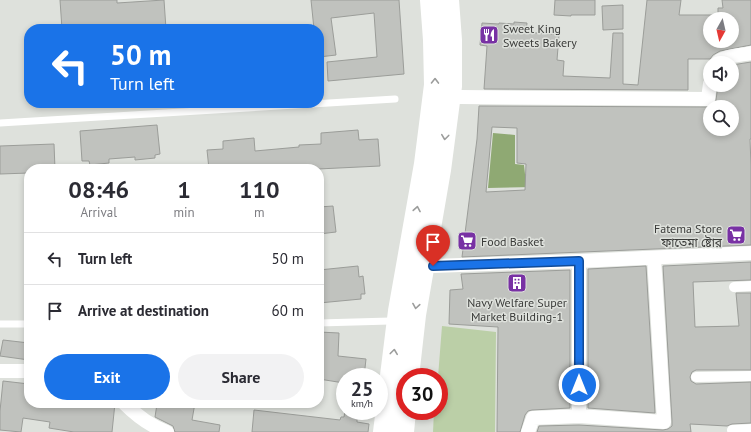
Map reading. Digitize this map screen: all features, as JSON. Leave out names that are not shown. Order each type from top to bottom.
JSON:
[{"type":"highway","points":[[384,432],[399,311],[425,164],[435,85],[431,0]]},
{"type":"highway","points":[[409,368],[415,316],[441,163],[450,93],[451,40],[448,0]]},
{"type":"highway","points":[[403,432],[404,420]]},
{"type":"street","points":[[736,56],[751,53]]},
{"type":"street","points":[[460,97],[708,99],[709,92]]},
{"type":"street","points":[[433,266],[654,258],[751,252]]},
{"type":"street","points":[[528,432],[534,418],[579,416],[664,422],[654,258]]},
{"type":"street","points":[[579,261],[579,416]]},
{"type":"street","points":[[734,287],[751,286]]},
{"type":"street","points":[[0,371],[24,371]]},
{"type":"street","points":[[696,377],[751,376]]},
{"type":"street","points":[[129,408],[153,427],[167,432]]},
{"type":"street","points":[[732,430],[751,429]]},
{"type":"lane","points":[[324,103],[395,99]]},
{"type":"lane","points":[[0,123],[247,108]]},
{"type":"lane","points":[[324,322],[390,321]]},
{"type":"lane","points":[[0,324],[24,324]]},
{"type":"green space","points":[[493,133],[515,135],[515,164],[524,165],[525,174],[534,175],[533,187],[488,188]]},
{"type":"green space","points":[[442,326],[496,332],[495,432],[433,432],[434,420],[448,420],[448,368],[439,368]]},
{"type":"building","points":[[60,0],[117,0],[117,3],[164,0],[166,24],[62,24]]},
{"type":"building","points":[[311,0],[399,0],[404,74],[328,81],[327,62],[377,57],[374,13],[331,18],[336,55],[324,56],[324,24],[313,24]]},
{"type":"building","points":[[555,0],[595,0],[595,15],[554,15]]},
{"type":"building","points":[[647,0],[681,0],[679,15],[703,15],[703,48],[736,48],[720,51],[712,56],[703,56],[703,59],[688,59],[688,90],[484,89],[487,46],[480,45],[482,23],[527,23],[526,32],[559,35],[557,60],[564,61],[563,76],[610,78],[613,33],[623,33],[623,84],[638,85]]},
{"type":"building","points":[[722,0],[751,0],[751,45],[739,47],[739,12],[718,12],[718,8],[723,8]]},
{"type":"building","points":[[623,5],[623,29],[603,30],[602,6]]},
{"type":"building","points":[[751,62],[751,245],[462,257],[477,139],[479,106],[703,107],[703,136],[739,136],[739,100],[716,100],[717,92],[739,92],[739,64]],"holes":[[[492,127],[517,128],[517,163],[526,164],[525,190],[486,192]]]},
{"type":"building","points":[[157,125],[160,154],[155,155],[155,158],[135,160],[135,157],[109,159],[109,163],[90,164],[89,161],[82,161],[80,131]]},
{"type":"building","points":[[358,130],[359,140],[378,139],[380,166],[324,169],[324,164],[208,164],[207,150],[223,149],[223,141],[254,138],[255,151],[299,147],[299,145],[321,144],[321,133]]},
{"type":"building","points":[[54,144],[55,164],[24,164],[24,173],[0,174],[0,146]]},
{"type":"building","points":[[333,206],[336,232],[324,233],[324,207]]},
{"type":"building","points":[[751,262],[751,280],[693,282],[695,327],[739,326],[736,293],[751,293],[751,370],[696,370],[692,372],[690,377],[691,381],[696,384],[751,382],[751,423],[732,424],[727,426],[690,424],[691,432],[537,432],[539,426],[579,425],[663,430],[672,426],[663,266]]},
{"type":"building","points":[[358,266],[359,277],[363,276],[365,294],[361,294],[361,299],[324,303],[324,269]]},
{"type":"building","points":[[646,266],[655,413],[588,408],[588,269]]},
{"type":"building","points":[[570,270],[570,408],[528,411],[525,415],[520,432],[497,432],[498,327],[449,324],[450,290],[463,289],[461,274]]},
{"type":"building","points":[[324,332],[339,333],[338,356],[366,359],[365,368],[336,368],[336,382],[324,380]]},
{"type":"building","points":[[3,340],[24,342],[24,359],[0,356]]},
{"type":"building","points":[[3,381],[24,383],[24,408],[114,408],[112,432],[74,432],[49,428],[50,422],[23,418],[21,432],[0,430]]},
{"type":"building","points":[[156,408],[194,408],[192,420],[220,425],[219,432],[175,432],[173,426],[155,417]]},
{"type":"building","points":[[254,410],[336,420],[357,420],[357,422],[369,424],[368,432],[252,432]]},
{"type":"place","name":"Sweet King Sweets Bakery","points":[[489,35]]},
{"type":"place","name":"Fatema Store ফাতেমা ষ্টোর","points":[[736,235]]},
{"type":"place","name":"Food Basket","points":[[467,241]]},
{"type":"place","name":"Navy Welfare Super Market Building-1","points":[[517,283]]},
{"type":"route","points":[[433,266],[579,261],[579,385]]}]
